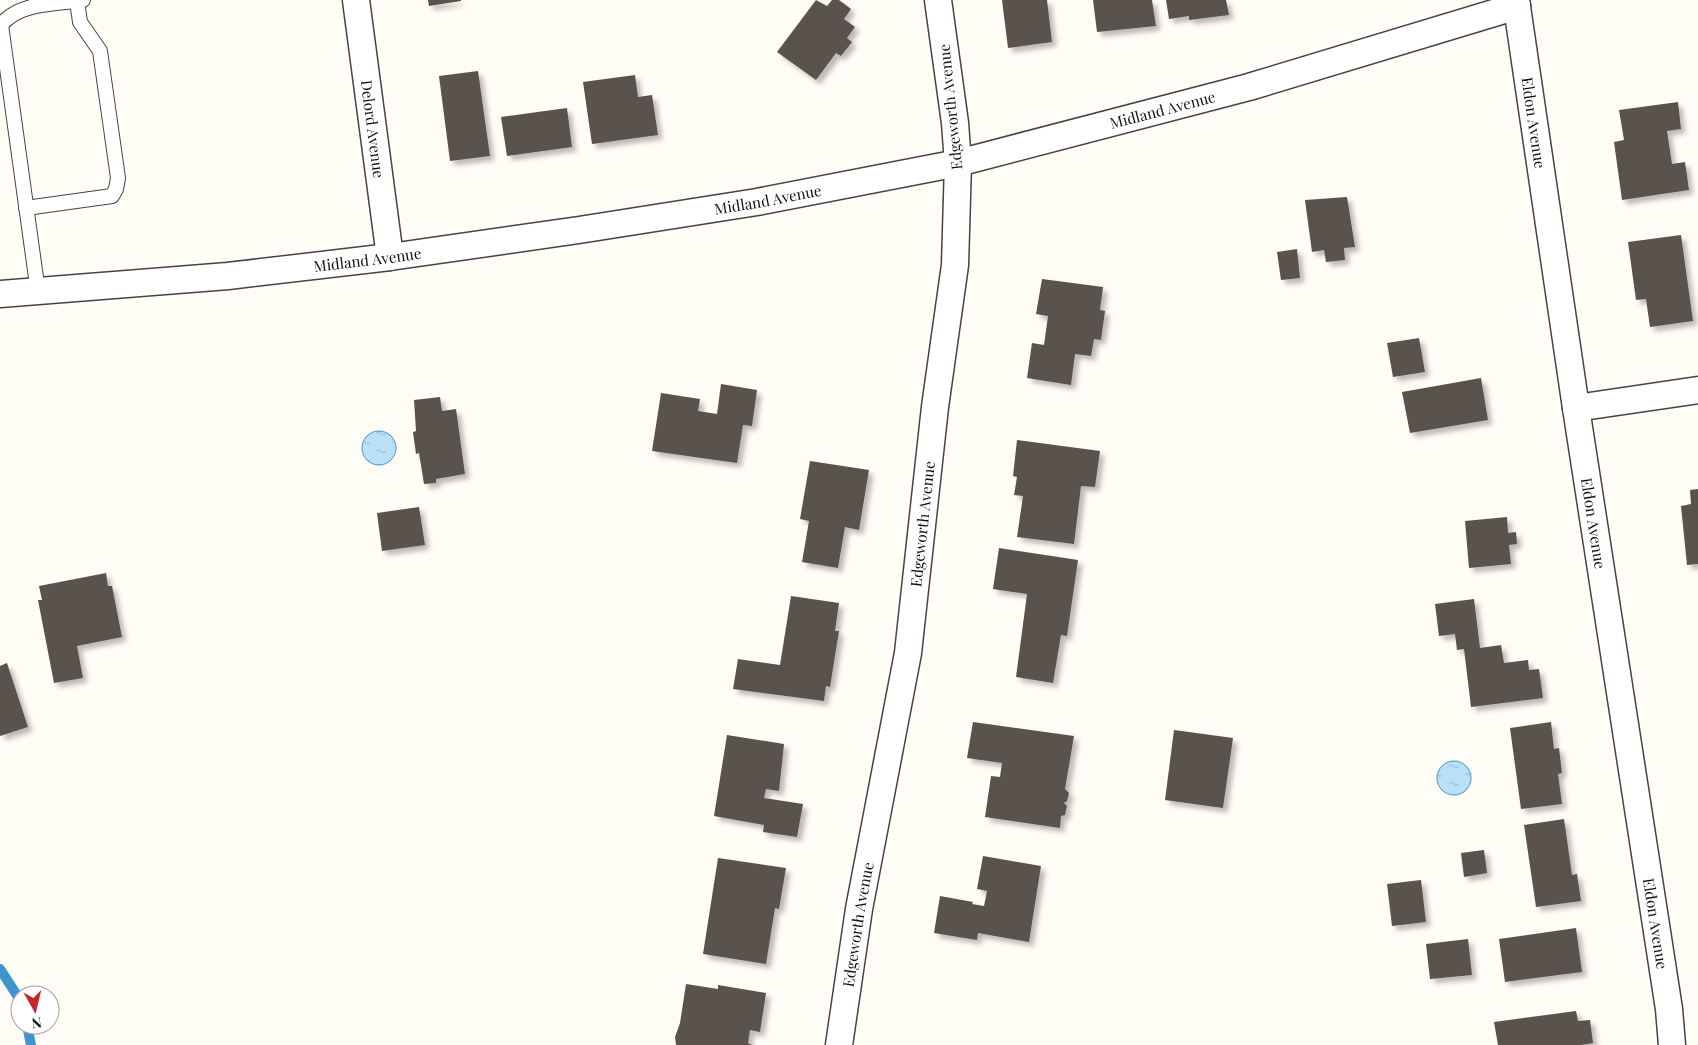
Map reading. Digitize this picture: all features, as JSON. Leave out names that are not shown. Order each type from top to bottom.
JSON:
[{"type":"street","name":"Delord Avenue","points":[[356,0],[390,257]]},
{"type":"street","name":"Edgeworth Avenue","points":[[839,1045],[858,917],[908,653],[935,407],[955,266],[958,164],[955,123],[938,0]]},
{"type":"street","name":"Midland Avenue","points":[[0,294],[228,276],[390,257],[682,214],[958,164],[1266,82],[1517,3]]},
{"type":"street","name":"Eldon Avenue","points":[[1517,3],[1576,408],[1640,812],[1669,1009],[1672,1045]]},
{"type":"street","points":[[1576,408],[1698,390]]},
{"type":"lane","points":[[26,208],[112,196],[116,189],[118,178],[100,51],[80,22],[80,0],[30,8],[8,16],[1,25],[26,208],[38,292]]},
{"type":"water","points":[[379,431],[386,432],[391,436],[395,441],[395,455],[391,460],[386,464],[379,465],[372,464],[367,460],[363,455],[362,448],[363,441],[367,436],[372,432]]},
{"type":"water","points":[[1454,761],[1461,762],[1466,766],[1470,771],[1470,785],[1466,790],[1461,794],[1454,795],[1447,794],[1442,790],[1438,785],[1437,778],[1438,771],[1442,766],[1447,762]]},
{"type":"building","points":[[428,0],[461,0],[461,1],[429,6]]},
{"type":"building","points":[[816,0],[827,6],[832,0],[839,0],[851,9],[844,19],[855,27],[847,38],[852,42],[841,56],[836,53],[816,80],[777,52]]},
{"type":"building","points":[[1002,0],[1047,0],[1052,42],[1008,48]]},
{"type":"building","points":[[1093,0],[1152,0],[1156,26],[1097,32]]},
{"type":"building","points":[[1166,0],[1226,0],[1229,15],[1189,20],[1189,16],[1169,19]]},
{"type":"building","points":[[478,71],[490,156],[450,161],[439,76]]},
{"type":"building","points":[[635,75],[638,97],[652,95],[658,135],[592,144],[583,82]]},
{"type":"building","points":[[1678,102],[1681,129],[1667,131],[1672,164],[1685,162],[1689,190],[1622,200],[1614,142],[1624,140],[1619,110]]},
{"type":"building","points":[[567,108],[572,147],[507,156],[501,117]]},
{"type":"building","points":[[1347,197],[1355,247],[1344,248],[1345,260],[1326,262],[1324,250],[1312,252],[1305,200]]},
{"type":"building","points":[[1681,235],[1693,321],[1650,327],[1646,299],[1636,300],[1628,242]]},
{"type":"building","points":[[1297,249],[1300,278],[1281,280],[1277,252]]},
{"type":"building","points":[[1042,279],[1103,287],[1100,310],[1105,311],[1101,340],[1094,339],[1091,356],[1075,354],[1071,385],[1027,378],[1032,343],[1044,345],[1048,316],[1036,314]]},
{"type":"building","points":[[1419,338],[1425,372],[1393,377],[1387,343]]},
{"type":"building","points":[[1481,378],[1488,420],[1410,433],[1402,392]]},
{"type":"building","points":[[721,384],[757,390],[752,426],[743,425],[737,463],[652,451],[661,393],[700,399],[698,411],[717,414]]},
{"type":"building","points":[[440,397],[442,411],[456,409],[465,474],[436,479],[436,483],[424,484],[419,453],[416,454],[413,432],[416,431],[414,400]]},
{"type":"building","points":[[1017,440],[1100,451],[1095,487],[1081,486],[1074,544],[1017,537],[1023,496],[1014,495],[1017,477],[1013,476]]},
{"type":"building","points":[[810,461],[869,470],[859,530],[845,527],[838,568],[802,562],[809,521],[800,519]]},
{"type":"building","points":[[1698,489],[1698,564],[1687,565],[1681,506],[1691,504],[1690,490]]},
{"type":"building","points":[[419,507],[425,545],[382,551],[377,513]]},
{"type":"building","points":[[1507,517],[1508,533],[1516,532],[1517,544],[1509,545],[1511,564],[1469,568],[1465,521]]},
{"type":"building","points":[[999,548],[1078,560],[1067,636],[1061,635],[1053,683],[1016,677],[1027,594],[993,589]]},
{"type":"building","points":[[106,573],[108,586],[112,586],[122,637],[77,646],[83,678],[54,683],[38,600],[42,600],[39,586]]},
{"type":"building","points":[[791,596],[839,603],[835,631],[839,631],[830,687],[826,686],[824,701],[733,689],[738,659],[780,665]]},
{"type":"building","points":[[1474,599],[1480,648],[1501,645],[1504,663],[1528,660],[1529,670],[1539,669],[1543,698],[1471,707],[1464,649],[1457,650],[1455,634],[1439,636],[1435,604]]},
{"type":"building","points":[[7,663],[28,727],[0,736],[0,666]]},
{"type":"building","points":[[973,722],[1074,736],[1065,789],[1069,793],[1067,801],[1064,803],[1067,806],[1065,815],[1061,816],[1060,828],[985,817],[991,776],[1000,777],[1002,763],[967,758]]},
{"type":"building","points":[[1551,722],[1554,749],[1559,748],[1562,773],[1558,774],[1562,804],[1521,809],[1510,728]]},
{"type":"building","points":[[1174,730],[1233,738],[1223,808],[1165,800]]},
{"type":"building","points":[[727,735],[784,744],[779,791],[766,789],[764,798],[803,804],[797,837],[763,832],[764,825],[714,816]]},
{"type":"building","points":[[1564,819],[1572,875],[1577,874],[1581,901],[1536,907],[1524,825]]},
{"type":"building","points":[[1484,850],[1487,873],[1464,877],[1461,853]]},
{"type":"building","points":[[983,856],[1041,866],[1029,942],[978,933],[977,940],[934,933],[940,896],[984,906],[987,891],[977,889]]},
{"type":"building","points":[[718,858],[786,868],[779,909],[775,908],[766,964],[703,954]]},
{"type":"building","points":[[1421,880],[1426,922],[1392,926],[1387,884]]},
{"type":"building","points":[[1576,928],[1582,972],[1505,982],[1499,939]]},
{"type":"building","points":[[1468,939],[1472,975],[1430,979],[1426,944]]},
{"type":"building","points":[[686,984],[718,989],[718,985],[766,993],[760,1032],[750,1030],[748,1043],[752,1045],[676,1045],[675,1037],[680,1023]]},
{"type":"building","points":[[1576,1011],[1578,1021],[1590,1020],[1593,1043],[1581,1045],[1498,1045],[1494,1022]]},
{"type":"waterway","points":[[0,969],[10,985]]},
{"type":"waterway","points":[[29,1035],[31,1045]]}]
